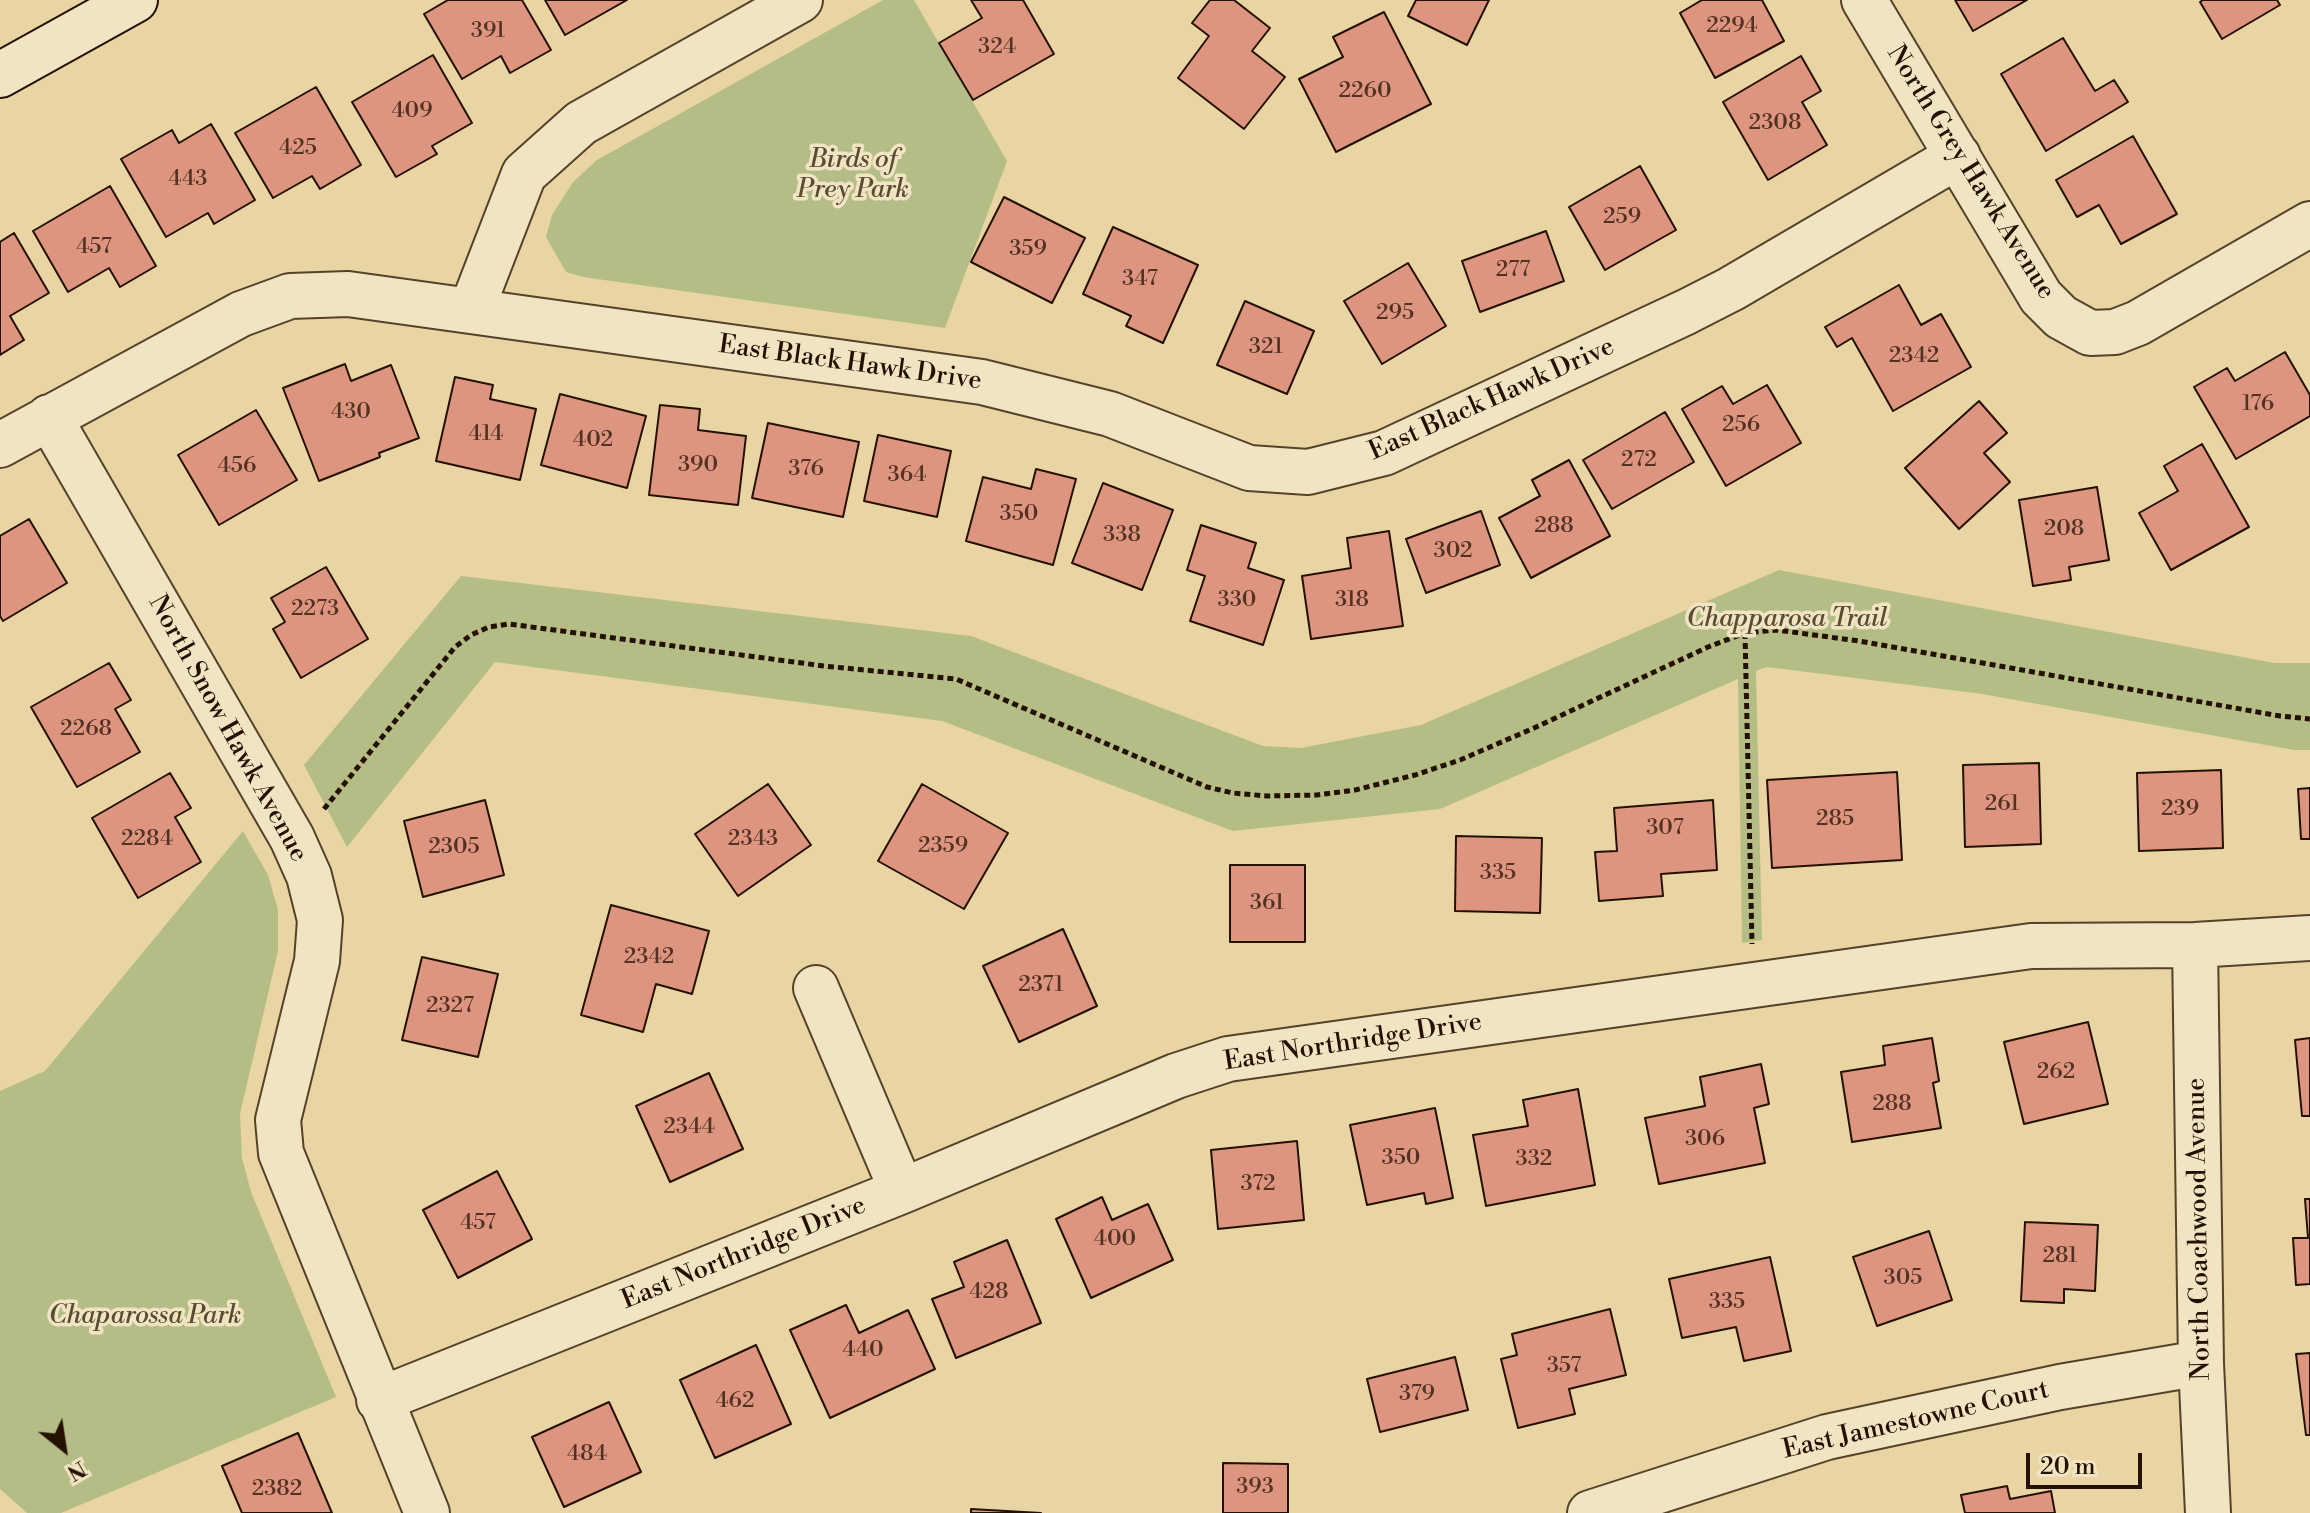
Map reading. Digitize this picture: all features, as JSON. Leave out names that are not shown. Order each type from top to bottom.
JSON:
[{"type":"street","points":[[0,75],[135,0]]},
{"type":"street","points":[[471,311],[524,174],[581,123],[800,0]]},
{"type":"street","name":"North Grey Hawk Avenue","points":[[1864,0],[2041,297],[2061,317],[2090,333],[2115,332],[2138,323],[2310,224]]},
{"type":"street","name":"East Black Hawk Drive","points":[[0,445],[241,314],[290,296],[348,294],[982,382],[1110,414],[1249,468],[1308,472],[1384,453],[1686,312],[1731,289],[1958,156]]},
{"type":"street","name":"North Snow Hawk Avenue","points":[[49,417],[292,838],[309,876],[320,920],[317,961],[278,1120],[281,1153],[427,1513]]},
{"type":"street","name":"East Northridge Drive","points":[[379,1400],[902,1191],[1176,1076],[1228,1059],[2031,946],[2195,945],[2310,938]]},
{"type":"street","name":"North Coachwood Avenue","points":[[2195,945],[2201,1363],[2208,1513]]},
{"type":"street","points":[[816,988],[902,1191]]},
{"type":"street","name":"East Jamestowne Court","points":[[1590,1513],[1827,1437],[2060,1387],[2201,1363]]},
{"type":"path","points":[[322,812],[455,647],[489,627],[509,624],[824,666],[956,679],[1207,787],[1267,796],[1317,795],[1355,790],[1460,760],[1633,679],[1745,633],[1777,630],[1811,633],[2310,719]]},
{"type":"path","points":[[1745,633],[1752,949]]},
{"type":"green space","name":"Birds of Prey Park","points":[[883,0],[914,0],[1007,161],[945,328],[583,277],[566,272],[546,237],[552,215],[573,182],[597,160]]},
{"type":"green space","name":"Chapparosa Trail","points":[[1779,570],[2274,663],[2310,663],[2310,750],[2294,750],[1982,694],[1767,667],[1756,671],[1762,940],[1742,943],[1738,679],[1440,809],[1233,831],[942,721],[495,662],[347,847],[304,765],[461,576],[971,636],[1263,746],[1301,748],[1421,725]]},
{"type":"green space","name":"Chaparossa Park","points":[[243,831],[268,875],[278,910],[278,951],[240,1114],[242,1158],[251,1192],[336,1397],[61,1513],[27,1513],[0,1489],[0,1091],[45,1071]]},
{"type":"building","points":[[448,0],[522,0],[551,50],[510,73],[501,56],[462,79],[424,14]]},
{"type":"building","points":[[545,0],[627,0],[565,35]]},
{"type":"building","points":[[971,0],[1023,0],[1054,54],[973,100],[939,43],[982,18]]},
{"type":"building","points":[[1210,0],[1234,0],[1270,28],[1252,51],[1285,77],[1244,129],[1178,78],[1209,36],[1192,23]]},
{"type":"building","points":[[1416,0],[1489,0],[1467,45],[1408,16]]},
{"type":"building","points":[[1702,0],[1762,0],[1784,41],[1715,78],[1680,13]]},
{"type":"building","points":[[1955,0],[2027,0],[1973,31]]},
{"type":"building","points":[[2277,0],[2280,5],[2222,39],[2200,2]]},
{"type":"building","points":[[1384,12],[1431,104],[1336,152],[1299,79],[1343,57],[1333,37]]},
{"type":"building","points":[[2063,38],[2095,91],[2114,80],[2128,102],[2046,151],[2001,74]]},
{"type":"building","points":[[433,55],[472,123],[432,146],[437,154],[396,177],[352,102]]},
{"type":"building","points":[[1801,56],[1821,91],[1802,102],[1827,145],[1768,180],[1723,102]]},
{"type":"building","points":[[316,87],[361,165],[320,189],[312,176],[273,198],[235,133]]},
{"type":"building","points":[[211,124],[255,200],[214,224],[208,213],[166,237],[121,159],[172,130],[179,143]]},
{"type":"building","points":[[2133,136],[2177,214],[2121,244],[2099,205],[2077,217],[2056,180]]},
{"type":"building","points":[[1640,166],[1676,230],[1605,270],[1569,207]]},
{"type":"building","points":[[110,186],[156,266],[120,287],[109,268],[68,292],[33,231]]},
{"type":"building","points":[[1004,197],[1085,238],[1052,303],[971,262]]},
{"type":"building","points":[[1113,227],[1198,265],[1163,343],[1126,326],[1131,316],[1083,294]]},
{"type":"building","points":[[1546,231],[1564,281],[1480,312],[1462,261]]},
{"type":"building","points":[[14,233],[49,293],[10,316],[24,340],[0,355],[0,242]]},
{"type":"building","points":[[1408,263],[1446,326],[1382,364],[1344,301]]},
{"type":"building","points":[[1899,285],[1921,325],[1941,314],[1971,367],[1893,411],[1852,338],[1837,347],[1825,327]]},
{"type":"building","points":[[1245,301],[1314,331],[1287,394],[1217,365]]},
{"type":"building","points":[[2285,352],[2310,395],[2310,416],[2236,459],[2194,387],[2227,368],[2235,381]]},
{"type":"building","points":[[345,364],[351,381],[391,365],[419,438],[319,481],[283,388]]},
{"type":"building","points":[[455,377],[493,385],[490,399],[536,409],[520,480],[436,461]]},
{"type":"building","points":[[1767,385],[1801,443],[1726,486],[1682,409],[1722,386],[1733,404]]},
{"type":"building","points":[[560,394],[646,416],[627,488],[541,465]]},
{"type":"building","points":[[1979,401],[2007,433],[1984,453],[2010,482],[1959,529],[1905,468]]},
{"type":"building","points":[[660,405],[700,409],[698,430],[746,436],[738,505],[649,495]]},
{"type":"building","points":[[256,410],[297,480],[219,525],[178,455]]},
{"type":"building","points":[[1665,412],[1694,462],[1612,509],[1583,460]]},
{"type":"building","points":[[768,423],[859,442],[843,517],[752,498]]},
{"type":"building","points":[[878,435],[951,451],[937,517],[864,501]]},
{"type":"building","points":[[2202,444],[2249,527],[2171,570],[2139,513],[2178,491],[2164,466]]},
{"type":"building","points":[[1569,460],[1610,536],[1531,578],[1499,518],[1540,496],[1532,480]]},
{"type":"building","points":[[1036,469],[1076,479],[1053,565],[966,541],[983,477],[1031,489]]},
{"type":"building","points":[[1103,483],[1173,510],[1142,590],[1072,563]]},
{"type":"building","points":[[2097,487],[2109,560],[2069,567],[2071,580],[2033,586],[2019,500]]},
{"type":"building","points":[[1481,511],[1500,565],[1426,593],[1406,539]]},
{"type":"building","points":[[29,519],[67,583],[3,621],[0,616],[0,536]]},
{"type":"building","points":[[1201,525],[1256,543],[1248,568],[1284,580],[1263,645],[1190,621],[1205,576],[1187,570]]},
{"type":"building","points":[[1389,531],[1403,626],[1311,639],[1302,576],[1351,568],[1347,538]]},
{"type":"building","points":[[326,567],[368,639],[301,678],[273,629],[285,622],[271,598]]},
{"type":"building","points":[[109,663],[131,700],[115,709],[140,752],[77,787],[31,707]]},
{"type":"building","points":[[2039,763],[2041,844],[1965,847],[1963,765]]},
{"type":"building","points":[[2221,770],[2223,848],[2139,851],[2137,773]]},
{"type":"building","points":[[1897,772],[1902,860],[1772,868],[1767,780]]},
{"type":"building","points":[[170,773],[191,808],[175,817],[201,862],[138,898],[92,818]]},
{"type":"building","points":[[768,784],[811,845],[738,896],[695,834]]},
{"type":"building","points":[[922,784],[1008,833],[964,909],[878,861]]},
{"type":"building","points":[[2310,788],[2310,839],[2301,839],[2298,789]]},
{"type":"building","points":[[485,800],[504,875],[423,897],[404,821]]},
{"type":"building","points":[[1713,800],[1717,870],[1661,874],[1663,896],[1599,901],[1595,852],[1617,851],[1614,808]]},
{"type":"building","points":[[1456,836],[1542,838],[1540,913],[1455,911]]},
{"type":"building","points":[[1230,865],[1305,865],[1305,942],[1230,942]]},
{"type":"building","points":[[611,905],[709,931],[692,994],[656,984],[643,1032],[581,1015]]},
{"type":"building","points":[[1063,929],[1097,1006],[1019,1042],[983,966]]},
{"type":"building","points":[[422,957],[498,974],[478,1057],[402,1040]]},
{"type":"building","points":[[2088,1022],[2108,1104],[2024,1124],[2004,1042]]},
{"type":"building","points":[[1932,1038],[1939,1081],[1933,1083],[1941,1128],[1852,1142],[1841,1072],[1885,1065],[1883,1046]]},
{"type":"building","points":[[2310,1038],[2310,1116],[2302,1116],[2295,1040]]},
{"type":"building","points":[[1761,1064],[1769,1104],[1754,1108],[1765,1163],[1659,1184],[1645,1118],[1705,1106],[1700,1077]]},
{"type":"building","points":[[709,1073],[743,1149],[670,1182],[636,1106]]},
{"type":"building","points":[[1578,1089],[1595,1185],[1486,1206],[1473,1135],[1528,1126],[1523,1100]]},
{"type":"building","points":[[1435,1108],[1453,1198],[1426,1204],[1424,1193],[1367,1205],[1350,1125]]},
{"type":"building","points":[[1297,1141],[1304,1220],[1218,1229],[1211,1150]]},
{"type":"building","points":[[497,1171],[532,1239],[458,1278],[423,1210]]},
{"type":"building","points":[[1102,1197],[1112,1220],[1148,1204],[1173,1260],[1091,1298],[1056,1219]]},
{"type":"building","points":[[2305,1199],[2310,1199],[2310,1284],[2296,1285],[2293,1238],[2308,1238]]},
{"type":"building","points":[[2025,1222],[2098,1225],[2095,1291],[2064,1289],[2064,1303],[2021,1301]]},
{"type":"building","points":[[1929,1231],[1952,1300],[1877,1326],[1853,1257]]},
{"type":"building","points":[[1007,1240],[1041,1323],[956,1358],[932,1299],[964,1287],[954,1262]]},
{"type":"building","points":[[1770,1257],[1791,1351],[1744,1361],[1736,1327],[1682,1338],[1669,1279]]},
{"type":"building","points":[[846,1305],[859,1333],[908,1310],[935,1369],[830,1418],[790,1330]]},
{"type":"building","points":[[1610,1309],[1626,1375],[1569,1389],[1575,1414],[1518,1428],[1501,1359],[1517,1355],[1512,1334]]},
{"type":"building","points":[[756,1345],[791,1424],[715,1458],[680,1380]]},
{"type":"building","points":[[2310,1353],[2310,1435],[2306,1435],[2296,1354]]},
{"type":"building","points":[[1455,1357],[1468,1410],[1380,1432],[1367,1379]]},
{"type":"building","points":[[609,1402],[641,1472],[564,1507],[532,1437]]},
{"type":"building","points":[[298,1433],[332,1513],[242,1513],[222,1466]]},
{"type":"building","points":[[1223,1463],[1288,1464],[1288,1513],[1223,1513]]},
{"type":"building","points":[[2007,1486],[2010,1499],[2051,1491],[2055,1513],[1965,1513],[1961,1495]]},
{"type":"building","points":[[971,1509],[1041,1513],[971,1513]]}]
